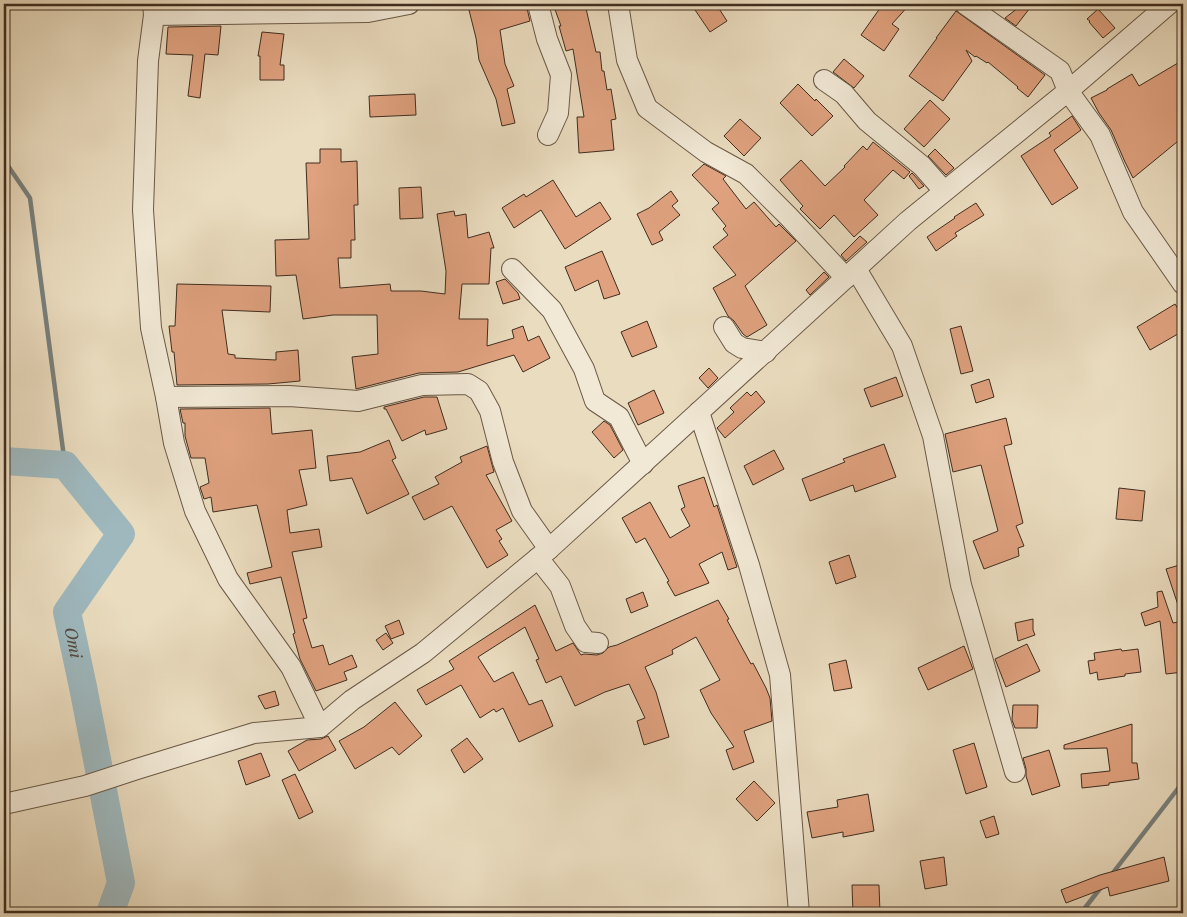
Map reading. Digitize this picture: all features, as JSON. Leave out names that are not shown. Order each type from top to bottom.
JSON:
[{"type":"street","points":[[320,727],[290,667],[228,579],[194,511],[174,442],[151,328],[143,210],[148,60],[154,9],[368,12],[409,4]]},
{"type":"street","points":[[538,4],[547,40],[561,75],[558,113],[548,135]]},
{"type":"street","points":[[618,4],[627,60],[646,108],[706,152],[746,174],[851,274],[902,346],[932,436],[961,585],[1015,772]]},
{"type":"street","points":[[965,4],[1060,71],[1068,91],[1100,135],[1133,212],[1183,284]]},
{"type":"street","points":[[4,804],[85,786],[254,733],[320,727],[352,700],[423,653],[544,554],[908,221],[1068,91],[1169,4]]},
{"type":"street","points":[[824,80],[844,94],[867,121],[922,166],[944,191]]},
{"type":"street","points":[[512,269],[552,310],[584,369],[595,401],[619,417],[643,464]]},
{"type":"street","points":[[724,327],[734,343],[742,348],[766,352]]},
{"type":"street","points":[[166,397],[289,396],[358,401],[422,385],[468,384],[479,391],[490,412],[502,462],[522,512],[560,586],[575,626],[586,642],[598,642]]},
{"type":"street","points":[[699,412],[749,565],[780,675],[800,913]]},
{"type":"building","points":[[475,4],[526,4],[530,21],[500,30],[505,64],[514,86],[507,89],[515,123],[502,126],[496,99],[479,60],[468,6]]},
{"type":"building","points":[[553,4],[585,4],[596,52],[600,52],[607,90],[611,89],[616,119],[611,120],[614,150],[579,153],[577,117],[584,117],[573,49],[566,51],[559,26],[561,26]]},
{"type":"building","points":[[691,4],[716,4],[727,21],[710,32]]},
{"type":"building","points":[[883,4],[910,4],[892,24],[899,29],[884,51],[861,35]]},
{"type":"building","points":[[1023,4],[1033,4],[1016,26],[1005,18]]},
{"type":"building","points":[[1098,9],[1115,28],[1103,38],[1087,19]]},
{"type":"building","points":[[956,11],[1045,75],[1028,97],[988,62],[975,57],[966,50],[972,61],[943,101],[909,76]]},
{"type":"building","points":[[221,26],[218,55],[205,54],[200,98],[188,96],[193,55],[166,54],[168,27]]},
{"type":"building","points":[[262,32],[284,34],[280,65],[284,65],[284,80],[260,80],[260,56],[258,56]]},
{"type":"building","points":[[844,59],[864,76],[854,88],[833,72]]},
{"type":"building","points":[[1183,60],[1183,137],[1133,178],[1111,130],[1091,98],[1132,74],[1139,86]]},
{"type":"building","points":[[798,84],[833,116],[812,136],[780,103]]},
{"type":"building","points":[[415,94],[416,115],[370,117],[369,96]]},
{"type":"building","points":[[930,100],[950,119],[924,147],[904,129]]},
{"type":"building","points":[[1072,116],[1081,130],[1054,150],[1078,188],[1052,205],[1021,156],[1051,136],[1049,133]]},
{"type":"building","points":[[740,119],[761,138],[744,156],[724,136]]},
{"type":"building","points":[[873,142],[910,172],[904,179],[893,170],[864,200],[878,215],[854,237],[834,215],[820,229],[800,209],[803,206],[780,180],[801,160],[825,186],[863,146],[867,150]]},
{"type":"building","points":[[320,149],[341,149],[341,162],[357,161],[358,205],[354,205],[355,240],[351,240],[351,258],[338,258],[340,288],[390,284],[391,291],[421,291],[445,294],[446,271],[437,214],[454,211],[455,216],[466,214],[468,238],[489,232],[494,248],[491,248],[489,284],[462,284],[459,319],[488,319],[487,346],[514,338],[512,330],[523,326],[528,341],[539,336],[550,358],[523,372],[514,355],[458,372],[419,373],[356,389],[352,357],[378,354],[377,315],[333,315],[303,319],[296,275],[276,276],[275,240],[309,239],[306,163],[320,163]]},
{"type":"building","points":[[935,149],[954,168],[946,175],[928,156]]},
{"type":"building","points":[[704,164],[726,176],[723,179],[746,209],[754,202],[776,227],[779,224],[796,241],[745,286],[767,325],[747,337],[728,316],[713,288],[736,275],[713,247],[728,235],[723,229],[726,226],[712,209],[719,203],[692,175]]},
{"type":"building","points":[[912,173],[924,186],[919,189],[909,176]]},
{"type":"building","points":[[553,180],[576,217],[600,202],[611,219],[565,249],[541,210],[514,228],[502,208],[524,194],[526,197]]},
{"type":"building","points":[[421,187],[423,218],[400,219],[399,188]]},
{"type":"building","points":[[671,191],[678,201],[672,206],[680,215],[659,232],[663,240],[652,245],[637,214],[649,208]]},
{"type":"building","points":[[976,203],[984,215],[955,233],[957,236],[936,251],[927,237]]},
{"type":"building","points":[[860,236],[867,242],[846,261],[841,255]]},
{"type":"building","points":[[602,251],[620,294],[604,299],[598,280],[575,291],[565,267]]},
{"type":"building","points":[[824,272],[829,277],[810,295],[806,290]]},
{"type":"building","points":[[505,279],[518,293],[520,299],[503,304],[496,282]]},
{"type":"building","points":[[177,284],[271,286],[270,312],[222,310],[228,354],[235,355],[235,358],[276,360],[276,352],[298,350],[300,381],[268,384],[177,385],[169,326],[175,326]]},
{"type":"building","points":[[1175,304],[1183,317],[1183,331],[1150,350],[1137,327]]},
{"type":"building","points":[[647,321],[657,347],[632,357],[621,332]]},
{"type":"building","points":[[961,326],[973,371],[961,374],[950,329]]},
{"type":"building","points":[[709,368],[718,378],[708,388],[699,378]]},
{"type":"building","points":[[896,377],[903,396],[871,407],[864,389]]},
{"type":"building","points":[[989,379],[994,397],[976,403],[971,385]]},
{"type":"building","points":[[654,390],[664,413],[638,425],[628,403]]},
{"type":"building","points":[[756,391],[765,402],[725,438],[717,428],[734,412],[730,408],[747,392],[751,396]]},
{"type":"building","points":[[424,397],[437,397],[447,429],[426,435],[425,430],[402,441],[384,407]]},
{"type":"building","points":[[270,408],[272,434],[312,430],[316,468],[299,470],[307,505],[287,510],[290,533],[319,529],[322,547],[292,552],[307,618],[303,619],[312,648],[323,645],[329,665],[352,655],[357,667],[344,672],[347,680],[316,691],[300,659],[281,577],[250,584],[247,573],[272,567],[257,505],[213,512],[211,497],[204,499],[200,487],[209,483],[205,458],[191,458],[185,436],[185,423],[183,423],[180,409]]},
{"type":"building","points":[[1006,418],[1012,444],[1004,446],[1023,523],[1016,526],[1024,546],[1018,548],[1019,556],[984,569],[973,541],[998,531],[981,465],[953,472],[945,434]]},
{"type":"building","points":[[604,421],[610,425],[623,450],[614,458],[592,432]]},
{"type":"building","points":[[389,440],[396,458],[392,460],[409,494],[367,514],[352,478],[330,481],[327,456],[360,452]]},
{"type":"building","points":[[884,444],[896,477],[855,492],[853,485],[810,501],[802,479],[845,462],[843,459]]},
{"type":"building","points":[[487,446],[494,472],[486,475],[512,521],[496,530],[502,539],[499,541],[508,555],[487,568],[452,506],[424,520],[412,497],[439,484],[435,477],[462,462],[460,457]]},
{"type":"building","points":[[774,450],[784,469],[753,485],[744,466]]},
{"type":"building","points":[[704,477],[714,507],[717,505],[737,567],[728,570],[722,552],[699,564],[709,583],[675,596],[667,582],[669,581],[645,538],[636,543],[622,518],[650,502],[670,538],[690,526],[681,509],[685,507],[678,486]]},
{"type":"building","points":[[1119,488],[1145,491],[1142,521],[1116,519]]},
{"type":"building","points":[[849,555],[856,577],[836,584],[829,562]]},
{"type":"building","points":[[1183,564],[1183,614],[1181,614],[1166,569]]},
{"type":"building","points":[[1162,591],[1173,623],[1183,621],[1183,672],[1166,674],[1160,621],[1145,626],[1141,613],[1158,607],[1157,592]]},
{"type":"building","points":[[643,592],[648,606],[631,613],[626,599]]},
{"type":"building","points":[[718,600],[770,698],[772,721],[744,731],[754,762],[733,770],[726,750],[734,747],[711,713],[700,690],[720,680],[696,637],[672,650],[673,654],[645,667],[656,692],[669,737],[644,745],[637,721],[645,718],[629,684],[605,692],[575,706],[561,676],[546,683],[536,660],[539,659],[525,627],[478,657],[494,682],[513,672],[529,705],[542,700],[553,726],[519,742],[503,708],[496,712],[494,709],[480,718],[461,685],[426,705],[417,690],[454,669],[449,661],[535,605],[556,651],[573,643],[581,655],[597,655],[603,653],[609,647]]},
{"type":"building","points":[[1033,619],[1035,635],[1018,641],[1015,623]]},
{"type":"building","points":[[399,620],[404,634],[391,639],[385,626]]},
{"type":"building","points":[[386,633],[393,643],[383,650],[376,640]]},
{"type":"building","points":[[1027,644],[1040,671],[1006,687],[995,659]]},
{"type":"building","points":[[964,646],[973,669],[928,690],[918,668]]},
{"type":"building","points":[[1121,649],[1122,651],[1138,649],[1141,672],[1098,680],[1097,672],[1090,674],[1088,661],[1095,660],[1094,653]]},
{"type":"building","points":[[846,660],[852,688],[834,691],[829,664]]},
{"type":"building","points":[[275,691],[279,705],[265,709],[258,696]]},
{"type":"building","points":[[395,702],[422,736],[399,755],[392,747],[355,769],[339,741],[364,727]]},
{"type":"building","points":[[1013,705],[1038,705],[1037,728],[1015,728],[1012,720]]},
{"type":"building","points":[[1132,724],[1132,763],[1137,763],[1139,779],[1082,788],[1081,774],[1110,771],[1107,748],[1064,749],[1064,745]]},
{"type":"building","points":[[328,736],[336,750],[299,771],[288,751],[307,740],[321,739]]},
{"type":"building","points":[[467,738],[483,759],[464,773],[451,750]]},
{"type":"building","points":[[974,743],[987,787],[966,794],[953,750]]},
{"type":"building","points":[[1049,750],[1060,786],[1032,795],[1023,758]]},
{"type":"building","points":[[261,753],[270,776],[246,785],[238,761]]},
{"type":"building","points":[[295,774],[313,812],[299,819],[282,780]]},
{"type":"building","points":[[754,781],[775,803],[757,821],[736,799]]},
{"type":"building","points":[[868,794],[874,831],[843,837],[843,832],[812,838],[807,812],[838,807],[837,800]]},
{"type":"building","points":[[994,816],[999,834],[986,838],[980,821]]},
{"type":"building","points":[[944,857],[947,885],[925,889],[920,861]]},
{"type":"building","points":[[1164,857],[1169,881],[1110,896],[1108,887],[1066,903],[1061,890],[1100,875]]},
{"type":"building","points":[[852,885],[879,885],[880,913],[853,913]]},
{"type":"waterway","points":[[4,160],[30,198],[65,465]]},
{"type":"waterway","name":"Omi","points":[[4,461],[65,465],[121,534],[67,612],[121,883],[110,913]]},
{"type":"waterway","points":[[1112,874],[1183,782]]},
{"type":"waterway","points":[[1081,913],[1102,886]]}]
